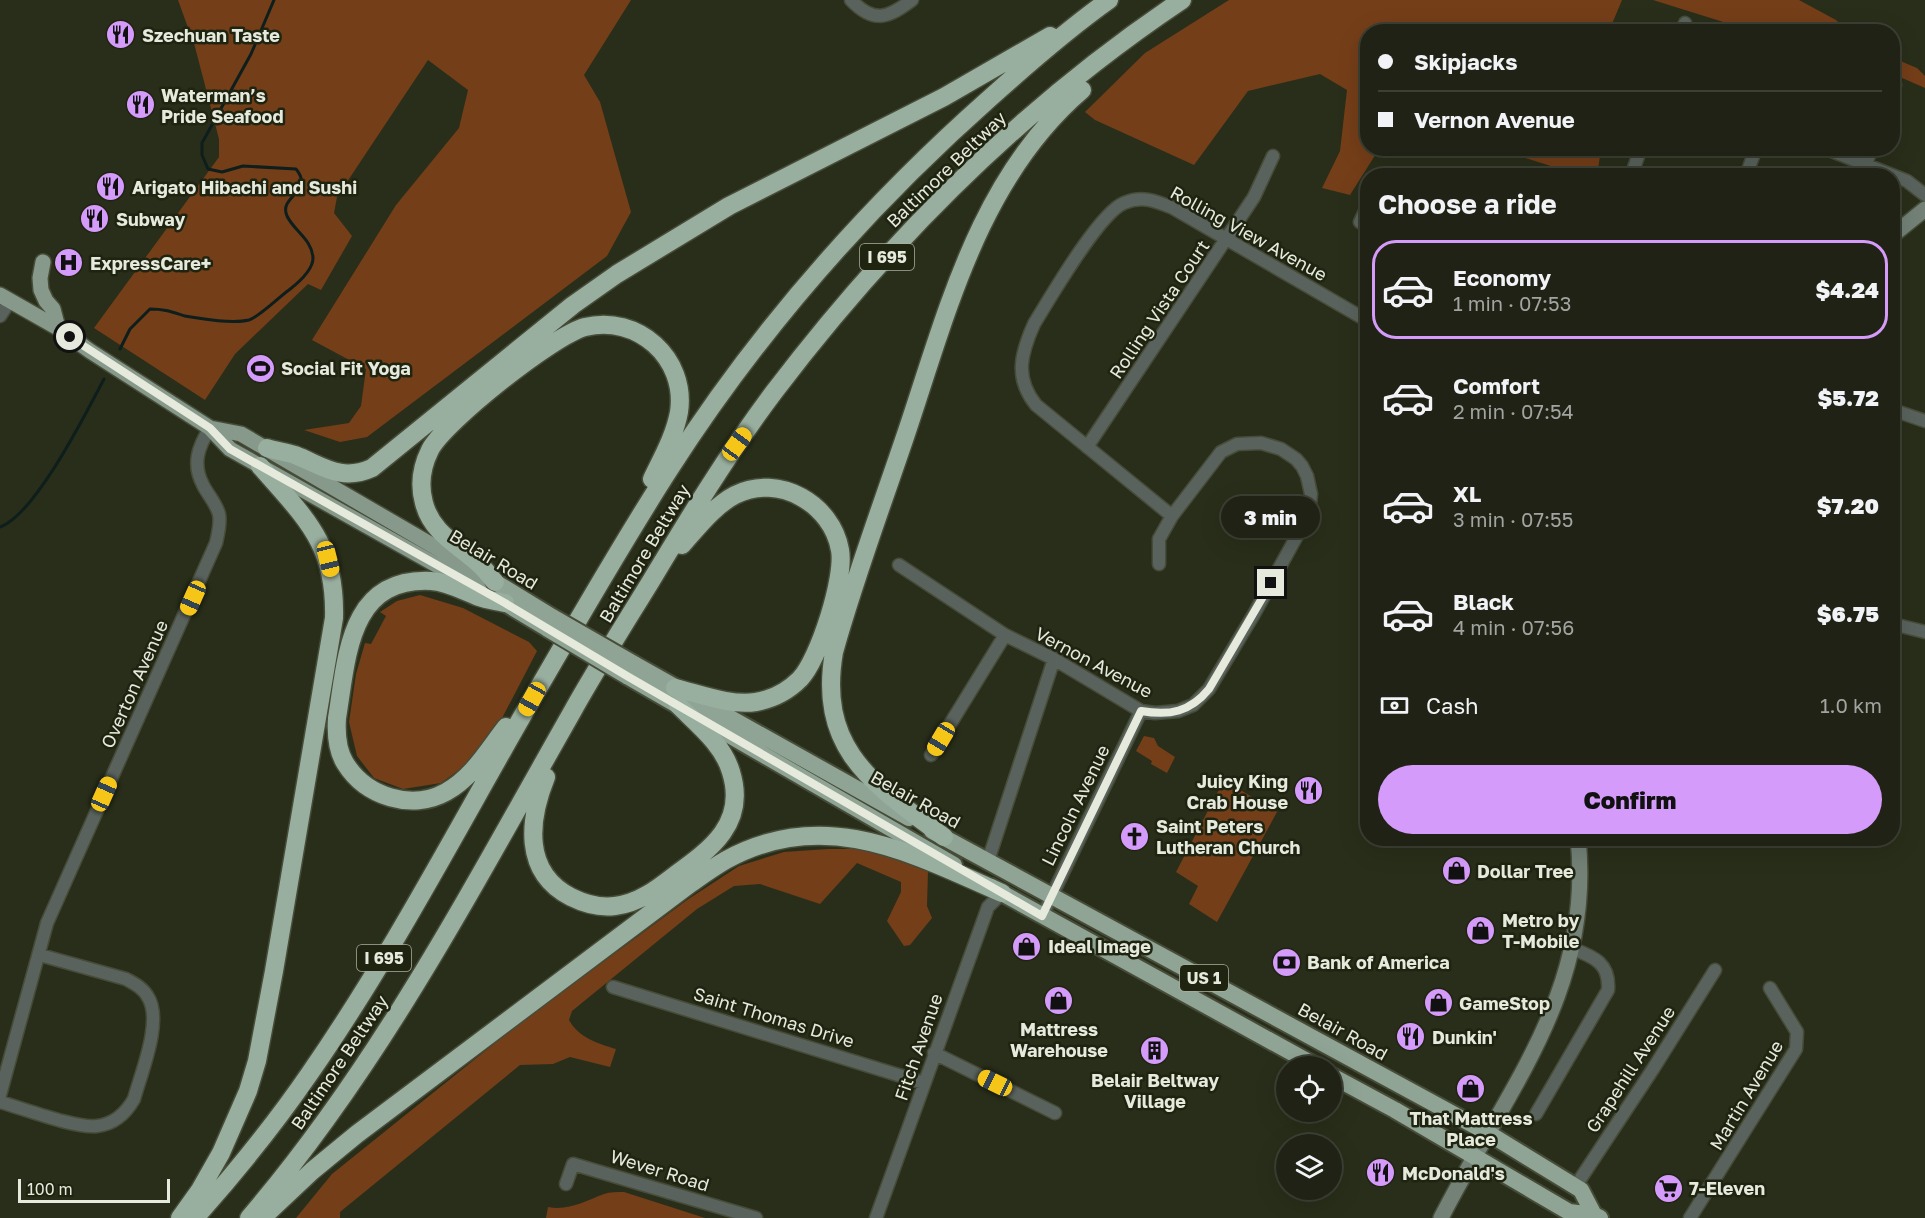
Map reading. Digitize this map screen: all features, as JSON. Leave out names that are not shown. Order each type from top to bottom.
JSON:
[{"type":"highway","name":"Baltimore Beltway","points":[[249,1218],[294,1162],[387,1031],[477,883],[571,713],[656,572],[731,452],[773,393],[854,292],[937,203],[1033,115],[1109,54],[1182,0]]},
{"type":"highway","points":[[944,837],[879,788],[850,753],[836,718],[831,683],[840,631],[960,276],[985,216],[1003,183],[1035,137],[1063,107],[1129,49],[1192,0]]},
{"type":"highway","name":"Baltimore Beltway","points":[[195,1218],[262,1137],[309,1075],[352,1010],[445,853],[544,678],[669,469],[783,313],[824,263],[894,188],[1008,82],[1105,3]]},
{"type":"highway","points":[[267,448],[295,455],[341,474],[353,474],[372,468],[564,312],[617,274],[729,206],[944,97],[1105,3]]},
{"type":"highway","points":[[495,582],[480,565],[451,544],[432,522],[424,503],[422,490],[425,462],[439,436],[529,360],[568,334],[598,324],[620,326],[653,342],[670,362],[676,375],[678,389],[679,412],[675,427],[617,554]]},
{"type":"highway","points":[[180,1218],[221,1154],[248,1091],[257,1061],[334,618],[333,586],[323,547],[299,510],[260,466]]},
{"type":"highway","points":[[656,572],[719,506],[737,494],[759,488],[781,489],[808,500],[826,517],[837,538],[840,550],[840,580],[815,654],[810,666],[792,686],[781,694],[755,702],[676,696]]},
{"type":"highway","points":[[505,603],[482,598],[450,585],[432,581],[405,583],[382,592],[372,601],[353,630],[348,651],[337,718],[338,743],[345,762],[360,781],[383,794],[407,802],[432,798],[446,792],[469,774],[544,678]]},
{"type":"highway","name":"Belair Road","points":[[495,582],[551,624]]},
{"type":"highway","name":"Belair Road","points":[[505,603],[551,624],[676,696],[1042,916],[1298,1056]]},
{"type":"highway","points":[[571,713],[540,793],[533,831],[534,846],[541,867],[554,885],[584,903],[614,906],[630,903],[650,894],[709,850],[721,837],[733,810],[734,783],[725,757],[676,696]]},
{"type":"highway","name":"Belair Road","points":[[676,696],[944,837],[1488,1133],[1581,1190],[1597,1216]]},
{"type":"highway","points":[[262,1218],[312,1171],[357,1134],[695,880],[727,859],[779,841],[802,836],[854,838],[892,847],[1002,893]]},
{"type":"highway","name":"Belair Road","points":[[1342,1081],[1569,1212],[1597,1216]]},
{"type":"main road","points":[[1900,229],[1925,209]]},
{"type":"main road","points":[[43,262],[40,278],[41,290],[53,309],[58,328]]},
{"type":"main road","name":"Belair Road","points":[[5,298],[58,328],[210,428],[230,449],[505,603]]},
{"type":"main road","name":"Belair Road","points":[[210,428],[241,434],[267,448],[495,582]]},
{"type":"main road","points":[[1442,1218],[1547,1027],[1560,993],[1573,949],[1580,893],[1578,846]]},
{"type":"street","points":[[851,0],[865,12],[881,16],[893,13],[912,0]]},
{"type":"street","name":"Rolling Vista Court","points":[[1087,447],[1254,197],[1273,156]]},
{"type":"street","points":[[1839,156],[1860,168]]},
{"type":"street","points":[[1900,179],[1907,181],[1925,195]]},
{"type":"street","name":"Rolling View Avenue","points":[[1172,516],[1036,405],[1029,396],[1023,380],[1021,362],[1026,341],[1034,324],[1104,219],[1121,204],[1150,199],[1173,208],[1360,316]]},
{"type":"street","points":[[0,316],[5,298]]},
{"type":"street","points":[[1900,412],[1925,421]]},
{"type":"street","name":"Overton Avenue","points":[[0,1095],[47,923],[216,543],[219,515],[203,486],[196,464],[199,446],[210,428]]},
{"type":"street","name":"Vernon Avenue","points":[[900,565],[1005,635],[1054,659],[1141,711],[1155,714],[1178,711],[1193,705],[1209,689],[1254,614],[1309,514],[1311,494],[1307,476],[1296,459],[1281,449],[1261,443],[1237,444],[1225,449],[1215,457],[1158,539],[1159,564]]},
{"type":"street","points":[[1900,626],[1925,632]]},
{"type":"street","points":[[931,756],[1005,635]]},
{"type":"street","points":[[988,861],[1054,659]]},
{"type":"street","name":"Lincoln Avenue","points":[[1042,916],[1141,711]]},
{"type":"street","name":"Fitch Avenue","points":[[876,1218],[988,907],[1002,893]]},
{"type":"street","points":[[1536,1114],[1608,990],[1609,979],[1602,964],[1588,954],[1573,949]]},
{"type":"street","points":[[0,1102],[81,1125],[105,1124],[123,1114],[134,1099],[149,1046],[153,1027],[153,1008],[139,986],[126,979],[40,955]]},
{"type":"street","name":"Grapehill Avenue","points":[[1575,1187],[1715,970]]},
{"type":"street","name":"Saint Thomas Drive","points":[[613,987],[924,1083]]},
{"type":"street","name":"Martin Avenue","points":[[1690,1218],[1796,1049],[1797,1032],[1770,988]]},
{"type":"street","points":[[934,1053],[1055,1113]]},
{"type":"street","name":"Wever Road","points":[[566,1184],[573,1164],[756,1218]]},
{"type":"shaded area","points":[[178,0],[631,0],[584,75],[600,102],[631,212],[607,256],[367,437],[340,442],[304,430],[349,423],[361,406],[366,369],[312,340],[396,205],[459,128],[468,90],[428,60],[337,197],[334,213],[352,236],[321,290],[308,284],[235,354],[205,400],[94,328],[219,157],[219,139],[195,47]]},
{"type":"shaded area","points":[[1229,0],[1622,0],[1612,24],[1360,24],[1360,156],[1375,156],[1367,168],[1360,168],[1360,179],[1350,195],[1322,188],[1340,151],[1347,90],[1320,74],[1248,91],[1194,165],[1095,120],[1085,112],[1145,53]]},
{"type":"shaded area","points":[[1653,0],[1799,0],[1840,24],[1730,24]]},
{"type":"shaded area","points":[[1900,61],[1917,68],[1925,76],[1925,88],[1900,77]]},
{"type":"shaded area","points":[[1519,156],[1600,156],[1598,168],[1557,168]]},
{"type":"shaded area","points":[[420,595],[463,608],[529,642],[537,651],[500,722],[463,767],[441,783],[403,789],[374,778],[357,756],[349,722],[356,674],[365,643],[371,644],[386,616],[380,612],[397,601]]},
{"type":"shaded area","points":[[1144,736],[1154,738],[1158,746],[1175,757],[1167,773],[1151,764],[1152,761],[1136,751]]},
{"type":"shaded area","points":[[1224,780],[1277,812],[1217,922],[1189,904],[1198,886],[1176,872]]},
{"type":"shaded area","points":[[866,849],[928,871],[927,906],[932,918],[910,945],[904,946],[887,921],[901,892],[901,882],[857,863],[820,904],[760,884],[734,886],[697,909],[572,1011],[569,1020],[583,1036],[616,1049],[610,1067],[570,1057],[553,1064],[520,1065],[340,1212],[340,1218],[296,1218],[332,1174],[515,1027],[687,900],[739,866],[784,852]]},
{"type":"shaded area","points":[[624,1192],[705,1218],[546,1218],[548,1207],[563,1208],[606,1193]]},
{"type":"waterway","points":[[120,349],[130,329],[150,309],[217,321],[249,320],[297,284],[311,267],[313,258],[310,246],[287,216],[287,203],[299,189],[301,183],[301,177],[296,169],[243,166],[222,172],[208,169],[202,155],[202,143],[251,54],[274,0]]},
{"type":"waterway","points":[[0,527],[14,519],[44,484],[104,379]]},
{"type":"place","name":"Szechuan Taste","points":[[121,35]]},
{"type":"place","name":"Waterman’s Pride Seafood","points":[[140,105]]},
{"type":"place","name":"Arigato Hibachi and Sushi","points":[[111,187]]},
{"type":"place","name":"Subway","points":[[95,219]]},
{"type":"place","name":"ExpressCare+","points":[[69,263]]},
{"type":"place","name":"Social Fit Yoga","points":[[260,368]]},
{"type":"place","name":"Juicy King Crab House","points":[[1309,791]]},
{"type":"place","name":"Saint Peters Lutheran Church","points":[[1135,836]]},
{"type":"place","name":"Dollar Tree","points":[[1456,871]]},
{"type":"place","name":"Metro by T-Mobile","points":[[1481,930]]},
{"type":"place","name":"Ideal Image","points":[[1027,946]]},
{"type":"place","name":"Bank of America","points":[[1286,962]]},
{"type":"place","name":"Mattress Warehouse","points":[[1059,1000]]},
{"type":"place","name":"GameStop","points":[[1438,1003]]},
{"type":"place","name":"Dunkin'","points":[[1411,1037]]},
{"type":"place","name":"Belair Beltway Village","points":[[1155,1051]]},
{"type":"place","name":"That Mattress Place","points":[[1471,1089]]},
{"type":"place","name":"McDonald's","points":[[1381,1173]]},
{"type":"place","name":"7-Eleven","points":[[1668,1188]]},
{"type":"route","points":[[70,337],[210,428],[230,449],[505,603],[1042,916],[1141,711],[1155,714],[1178,711],[1193,705],[1202,698],[1271,583]]}]
